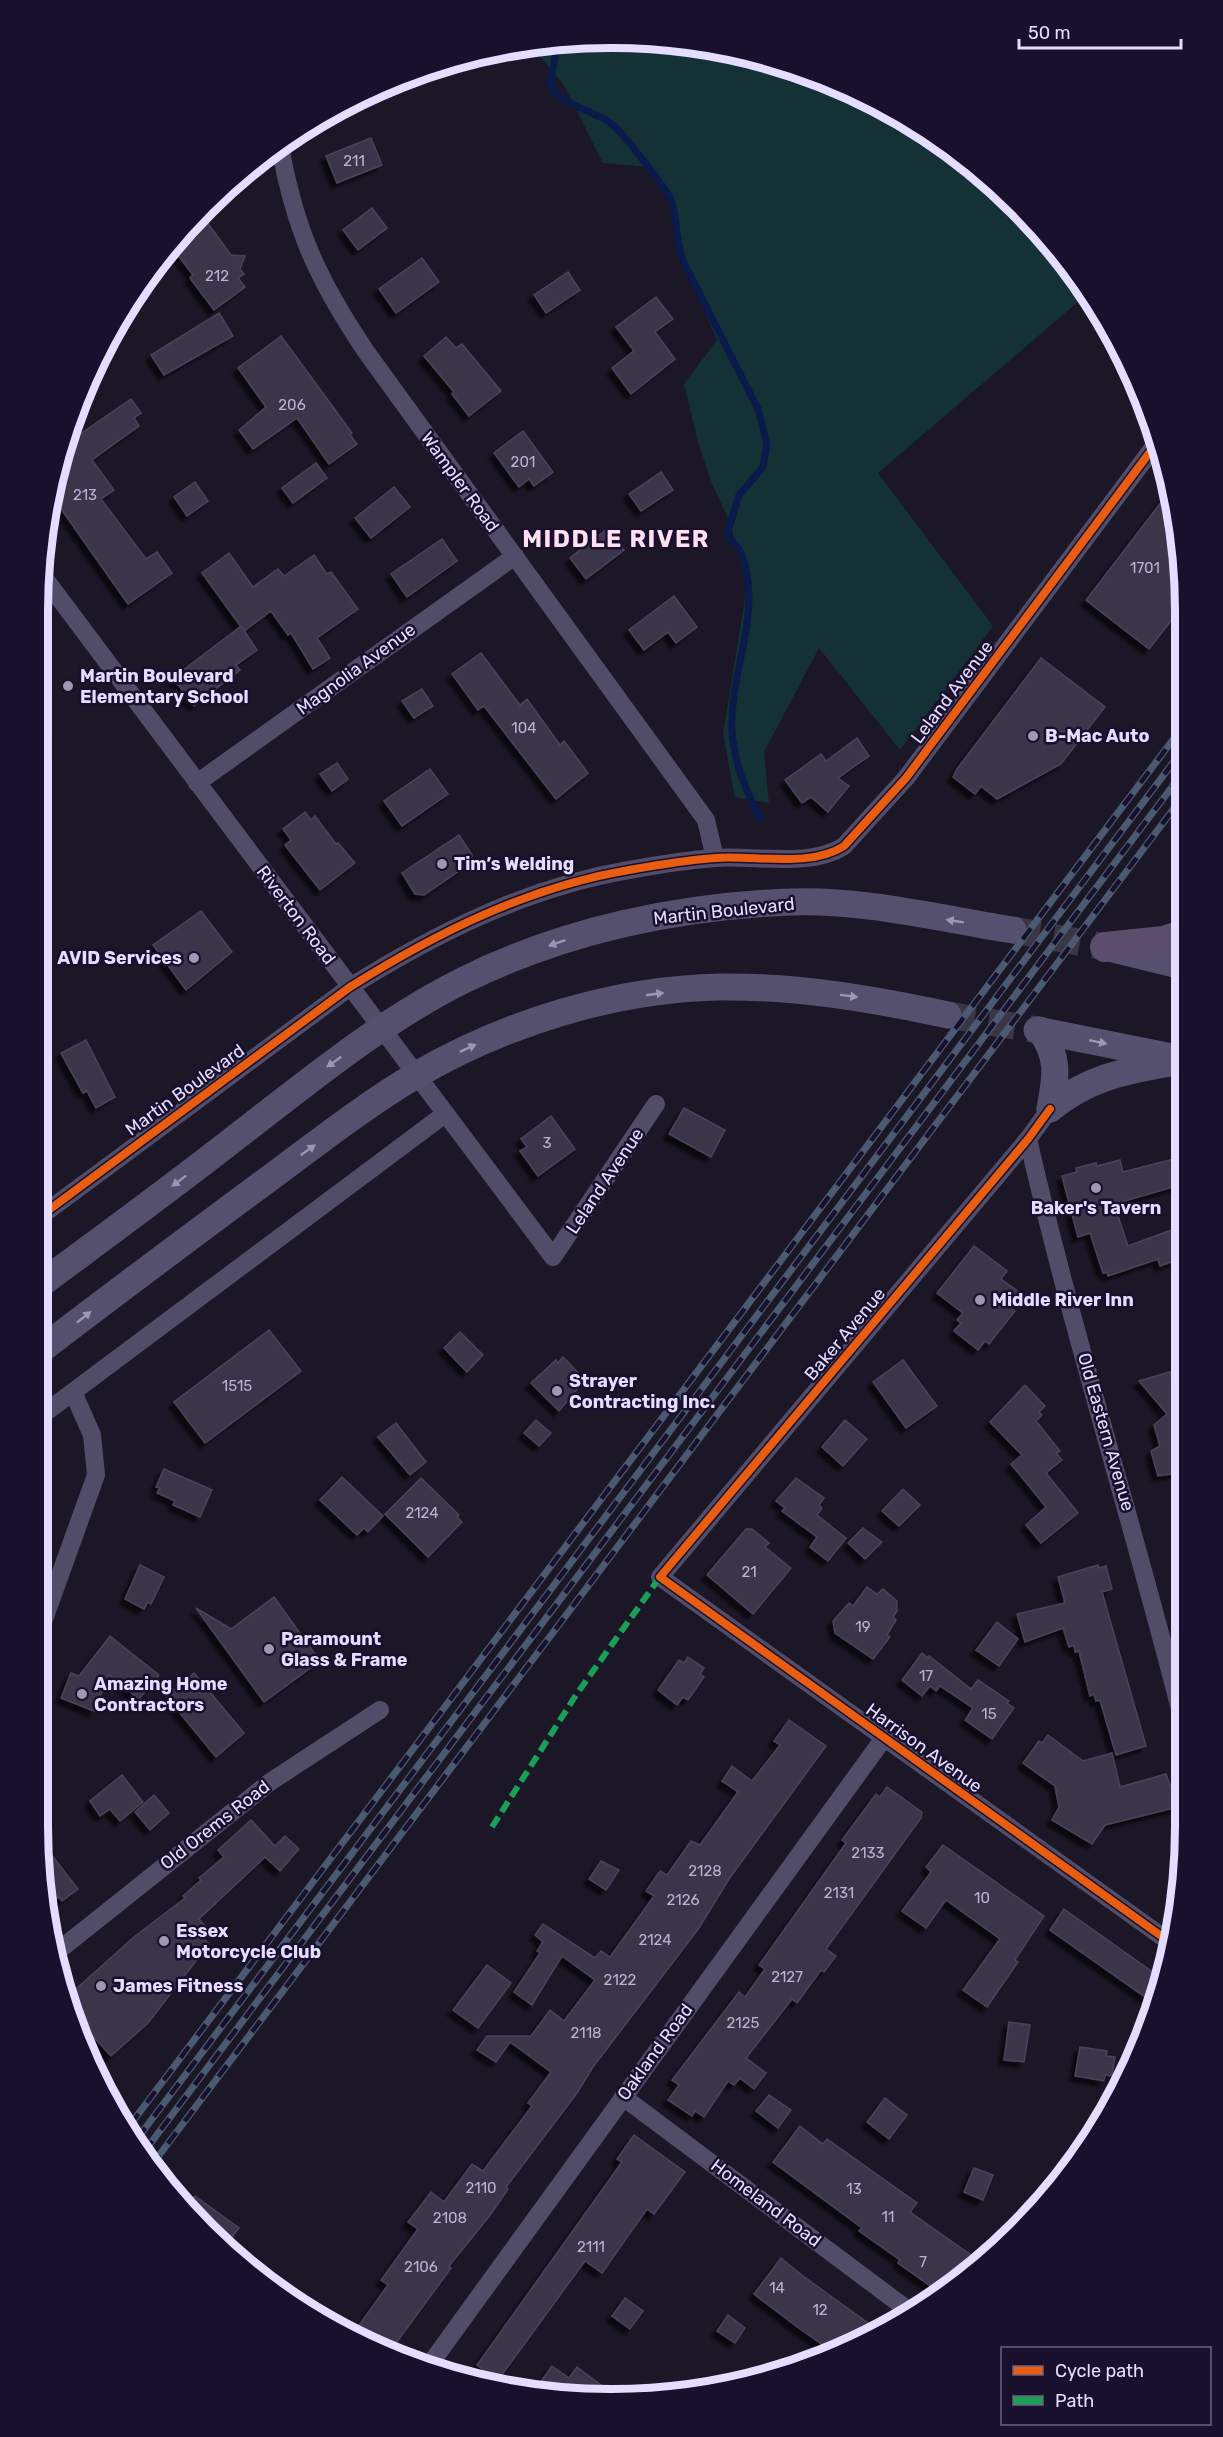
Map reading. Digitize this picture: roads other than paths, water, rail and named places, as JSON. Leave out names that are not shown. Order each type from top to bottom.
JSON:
[{"type":"main road","name":"Martin Boulevard","points":[[48,1279],[382,1029],[462,981],[506,960],[565,940],[669,913],[792,902],[830,903],[1013,930]]},
{"type":"main road","points":[[1103,947],[1164,941],[1175,937]]},
{"type":"main road","points":[[1103,947],[1175,964]]},
{"type":"main road","points":[[48,1345],[310,1149],[416,1075],[468,1047],[523,1025],[601,1003],[654,993],[717,987],[771,988],[871,998],[948,1015]]},
{"type":"main road","points":[[1050,1108],[1056,1076],[1054,1053],[1039,1030],[1175,1059]]},
{"type":"main road","points":[[1050,1108],[1071,1092],[1089,1083],[1132,1070],[1175,1061]]},
{"type":"street","name":"Wampler Road","points":[[282,154],[305,246],[330,298],[367,353],[706,820],[715,858]]},
{"type":"street","name":"Leland Avenue","points":[[350,987],[444,933],[547,890],[627,870],[715,858],[824,856],[833,853],[855,837],[906,778],[1151,450]]},
{"type":"street","name":"Magnolia Avenue","points":[[197,783],[514,556]]},
{"type":"street","name":"Riverton Road","points":[[49,584],[553,1257]]},
{"type":"street","name":"Martin Boulevard","points":[[48,1211],[350,987]]},
{"type":"street","name":"Leland Avenue","points":[[553,1257],[656,1104]]},
{"type":"street","name":"Baker Avenue","points":[[660,1577],[1028,1139],[1050,1108]]},
{"type":"street","points":[[48,1411],[445,1114]]},
{"type":"street","name":"Old Eastern Avenue","points":[[1028,1139],[1062,1278],[1150,1590],[1175,1689]]},
{"type":"street","points":[[48,1608],[96,1475],[92,1435],[73,1392]]},
{"type":"street","name":"Harrison Avenue","points":[[660,1577],[1163,1938]]},
{"type":"street","name":"Old Orems Road","points":[[62,1948],[270,1782],[380,1710]]},
{"type":"street","name":"Oakland Road","points":[[433,2360],[884,1738]]},
{"type":"street","name":"Homeland Road","points":[[623,2097],[904,2307]]},
{"type":"waterway","points":[[556,51],[550,83],[553,90],[567,102],[613,125],[669,196],[674,209],[683,261],[758,409],[767,444],[763,467],[739,495],[727,535],[741,553],[747,575],[749,597],[744,642],[732,709],[733,743],[742,776],[760,819]]},
{"type":"tunnel","points":[[1013,930],[1100,946]]},
{"type":"tunnel","points":[[948,1015],[1037,1030]]},
{"type":"railway","points":[[132,2122],[1175,737]]},
{"type":"railway","points":[[140,2135],[1175,760]]},
{"type":"railway","points":[[148,2146],[1175,783]]},
{"type":"railway","points":[[157,2159],[1175,807]]},
{"type":"place","name":"Martin Boulevard Elementary School","points":[[68,686]]},
{"type":"place","name":"B-Mac Auto","points":[[1033,736]]},
{"type":"place","name":"Tim’s Welding","points":[[442,864]]},
{"type":"place","name":"AVID Services","points":[[194,958]]},
{"type":"place","name":"Baker's Tavern","points":[[1096,1188]]},
{"type":"place","name":"Middle River Inn","points":[[980,1300]]},
{"type":"place","name":"Strayer Contracting Inc.","points":[[557,1391]]},
{"type":"place","name":"Paramount Glass & Frame","points":[[269,1649]]},
{"type":"place","name":"Amazing Home Contractors","points":[[82,1694]]},
{"type":"place","name":"Essex Motorcycle Club","points":[[164,1941]]},
{"type":"place","name":"James Fitness","points":[[101,1986]]},
{"type":"district","name":"MIDDLE RIVER","points":[[616,539]]}]
